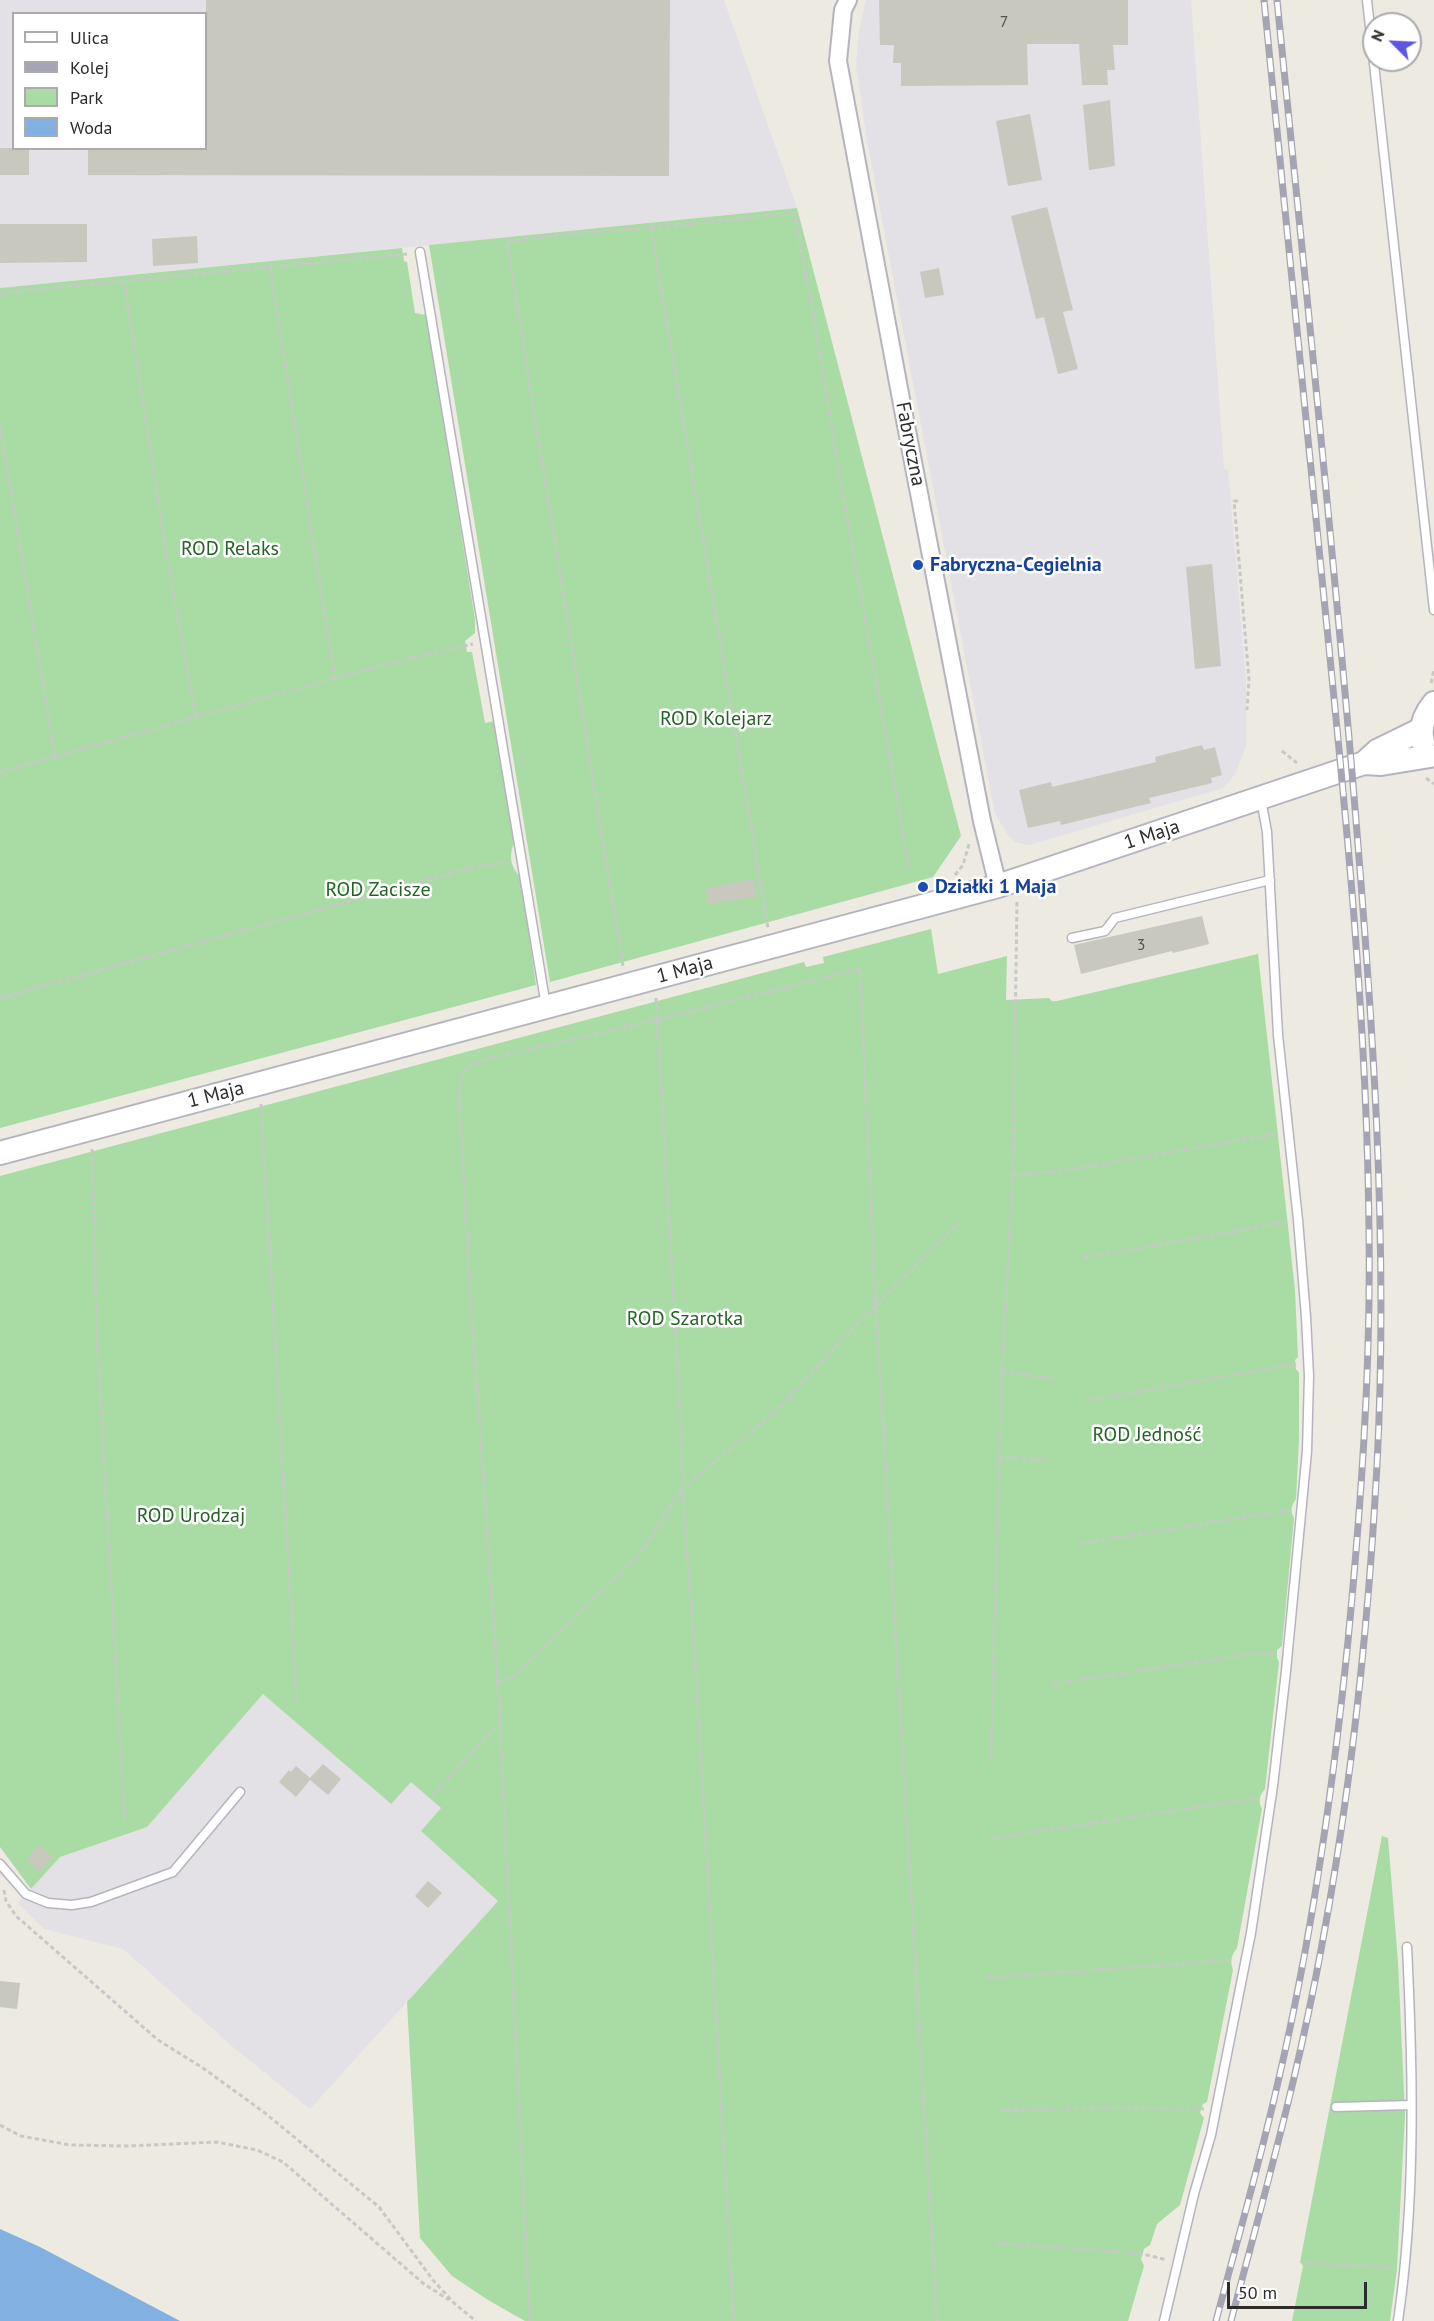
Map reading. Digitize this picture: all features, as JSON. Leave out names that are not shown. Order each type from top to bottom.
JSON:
[{"type":"street","name":"Fabryczna","points":[[843,4],[838,61],[904,415],[982,821],[1008,883]]},
{"type":"street","points":[[1432,758],[1422,738],[1422,729],[1423,719],[1434,703]]},
{"type":"street","name":"1 Maja","points":[[1364,764],[1377,751],[1422,729]]},
{"type":"street","name":"1 Maja","points":[[0,1153],[1008,883],[1364,764],[1432,758]]},
{"type":"lane","points":[[1367,0],[1434,610]]},
{"type":"lane","points":[[420,252],[546,1007]]},
{"type":"lane","points":[[1164,2321],[1216,2112],[1246,1961],[1271,1800],[1288,1654],[1309,1413],[1308,1363],[1298,1220],[1278,1035],[1267,832],[1261,799]]},
{"type":"lane","points":[[1072,938],[1105,931],[1115,918],[1270,880]]},
{"type":"lane","points":[[1,1866],[26,1894],[48,1904],[72,1905],[92,1902],[173,1872],[240,1792]]},
{"type":"lane","points":[[1398,2321],[1406,2270],[1411,2105],[1412,2054],[1407,1947]]},
{"type":"lane","points":[[1336,2107],[1411,2105]]},
{"type":"path","points":[[626,986],[507,242],[577,233],[651,228],[794,213],[910,870]]},
{"type":"path","points":[[651,228],[771,947]]},
{"type":"path","points":[[0,293],[420,252]]},
{"type":"path","points":[[270,267],[335,679]]},
{"type":"path","points":[[124,281],[170,574],[196,717]]},
{"type":"path","points":[[0,425],[55,757]]},
{"type":"path","points":[[1238,501],[1234,501],[1249,680],[1247,710]]},
{"type":"path","points":[[0,772],[335,679],[485,641]]},
{"type":"path","points":[[0,998],[474,867],[521,859]]},
{"type":"path","points":[[991,1761],[1002,1372],[1013,1175],[1008,883]]},
{"type":"path","points":[[530,2321],[498,1684],[469,1271],[460,1081],[472,1064],[480,1061],[657,1020],[860,969],[876,1308],[937,2321]]},
{"type":"path","points":[[652,979],[656,1000],[683,1488],[734,2321]]},
{"type":"path","points":[[259,1084],[297,1703]]},
{"type":"path","points":[[90,1129],[97,1334],[125,1823]]},
{"type":"path","points":[[1013,1175],[1063,1171],[1288,1132]]},
{"type":"path","points":[[1084,1258],[1298,1220]]},
{"type":"path","points":[[498,1684],[517,1673],[637,1557],[683,1488],[779,1409],[837,1345],[959,1222]]},
{"type":"path","points":[[1085,1401],[1308,1363]]},
{"type":"path","points":[[1002,1372],[1056,1379]]},
{"type":"path","points":[[999,1458],[1047,1460]]},
{"type":"path","points":[[1079,1544],[1302,1508]]},
{"type":"path","points":[[1053,1684],[1251,1654],[1288,1654]]},
{"type":"path","points":[[432,1796],[500,1722]]},
{"type":"path","points":[[990,1839],[1260,1798],[1271,1800]]},
{"type":"path","points":[[1,1866],[6,1901],[16,1916],[158,2040],[203,2068],[265,2113],[379,2207],[433,2280],[455,2304]]},
{"type":"path","points":[[987,1978],[1232,1959],[1246,1961]]},
{"type":"path","points":[[999,2110],[1108,2108],[1201,2109],[1216,2112]]},
{"type":"path","points":[[0,2125],[21,2136],[70,2145],[128,2146],[217,2142],[257,2150],[283,2162],[424,2284],[479,2321]]},
{"type":"path","points":[[996,2243],[1143,2254],[1179,2264]]},
{"type":"path","points":[[1305,2263],[1406,2270]]},
{"type":"shaded area","points":[[0,0],[724,0],[797,208],[0,288]]},
{"type":"shaded area","points":[[866,0],[1191,0],[1224,469],[1228,469],[1246,680],[1246,746],[1235,774],[1223,788],[1029,845],[1015,842],[995,814],[868,146],[856,66],[859,31]]},
{"type":"shaded area","points":[[263,1693],[390,1804],[411,1781],[441,1808],[421,1831],[498,1901],[310,2109],[233,2047],[123,1949],[44,1929],[18,1903],[60,1857],[147,1827]]},
{"type":"green space","name":"ROD Kolejarz","points":[[797,208],[961,836],[933,877],[550,982],[429,245]]},
{"type":"green space","name":"ROD Relaks","points":[[402,248],[404,261],[407,262],[415,313],[426,315],[475,619],[475,633],[465,641],[467,652],[472,652],[485,723],[494,721],[514,842],[511,852],[512,861],[521,878],[536,985],[0,1128],[0,288]]},
{"type":"green space","points":[[931,929],[938,974],[1007,956],[1006,1000],[1049,998],[1057,1001],[1258,954],[1295,1290],[1298,1357],[1295,1360],[1299,1373],[1296,1499],[1292,1508],[1294,1518],[1282,1646],[1277,1650],[1279,1662],[1265,1789],[1260,1799],[1262,1809],[1237,1948],[1232,1959],[1233,1970],[1207,2102],[1203,2104],[1200,2113],[1204,2118],[1180,2205],[1157,2224],[1150,2245],[1144,2249],[1141,2259],[1144,2266],[1128,2321],[525,2321],[452,2276],[420,2238],[407,2002],[498,1901],[421,1831],[441,1808],[411,1782],[391,1804],[263,1694],[147,1827],[60,1857],[31,1889],[0,1847],[0,1176],[804,962],[806,967],[824,963],[823,957]]},
{"type":"green space","points":[[1382,1836],[1388,1838],[1398,1962],[1405,2114],[1397,2269],[1390,2321],[1292,2321],[1303,2266],[1300,2262]]},
{"type":"water","points":[[0,2229],[40,2247],[180,2321],[0,2321]]},
{"type":"building","points":[[206,0],[670,0],[669,176],[88,175],[88,150],[207,150]]},
{"type":"building","points":[[879,0],[1128,0],[1128,45],[1113,45],[1115,70],[1107,70],[1108,85],[1082,85],[1079,44],[1027,44],[1028,85],[901,86],[901,63],[893,63],[894,45],[880,45]]},
{"type":"building","points":[[1110,100],[1115,166],[1089,170],[1083,105]]},
{"type":"building","points":[[1030,114],[1042,180],[1008,186],[996,121]]},
{"type":"building","points":[[0,148],[29,150],[29,175],[0,175]]},
{"type":"building","points":[[1047,207],[1073,310],[1063,312],[1078,369],[1058,374],[1044,317],[1036,319],[1011,216]]},
{"type":"building","points":[[0,224],[87,224],[87,262],[0,263]]},
{"type":"building","points":[[197,236],[198,263],[153,266],[152,239]]},
{"type":"building","points":[[939,268],[944,295],[925,298],[920,272]]},
{"type":"building","points":[[1212,564],[1221,666],[1195,669],[1186,567]]},
{"type":"building","points":[[1202,745],[1204,750],[1215,747],[1222,775],[1211,778],[1212,783],[1149,798],[1151,803],[1061,825],[1060,821],[1028,828],[1019,790],[1051,782],[1052,787],[1156,762],[1155,757]]},
{"type":"building","points":[[754,879],[757,897],[708,904],[706,888]]},
{"type":"building","points":[[1202,916],[1209,944],[1081,974],[1074,945]]},
{"type":"building","points":[[323,1764],[341,1779],[328,1795],[310,1780],[296,1797],[279,1782],[289,1770],[291,1772],[296,1766],[310,1778]]},
{"type":"building","points":[[39,1845],[53,1857],[40,1872],[26,1860]]},
{"type":"building","points":[[428,1881],[442,1893],[428,1908],[415,1896]]},
{"type":"building","points":[[0,1981],[20,1983],[17,2009],[0,2007]]},
{"type":"railway","points":[[1216,2321],[1278,2082],[1301,1973],[1320,1863],[1336,1752],[1353,1590],[1364,1436],[1368,1333],[1369,1230],[1364,1074],[1348,841],[1264,0]]},
{"type":"railway","points":[[1231,2321],[1293,2082],[1310,2006],[1338,1853],[1366,1620],[1377,1465],[1380,1380],[1380,1210],[1366,954],[1336,588],[1277,0]]},
{"type":"place","name":"Fabryczna-Cegielnia","points":[[918,565]]},
{"type":"place","name":"Działki 1 Maja","points":[[923,887]]},
{"type":"park label","name":"ROD Zacisze","points":[[378,890]]},
{"type":"park label","name":"ROD Szarotka","points":[[685,1319]]},
{"type":"park label","name":"ROD Jedność","points":[[1147,1435]]},
{"type":"park label","name":"ROD Urodzaj","points":[[191,1516]]}]
